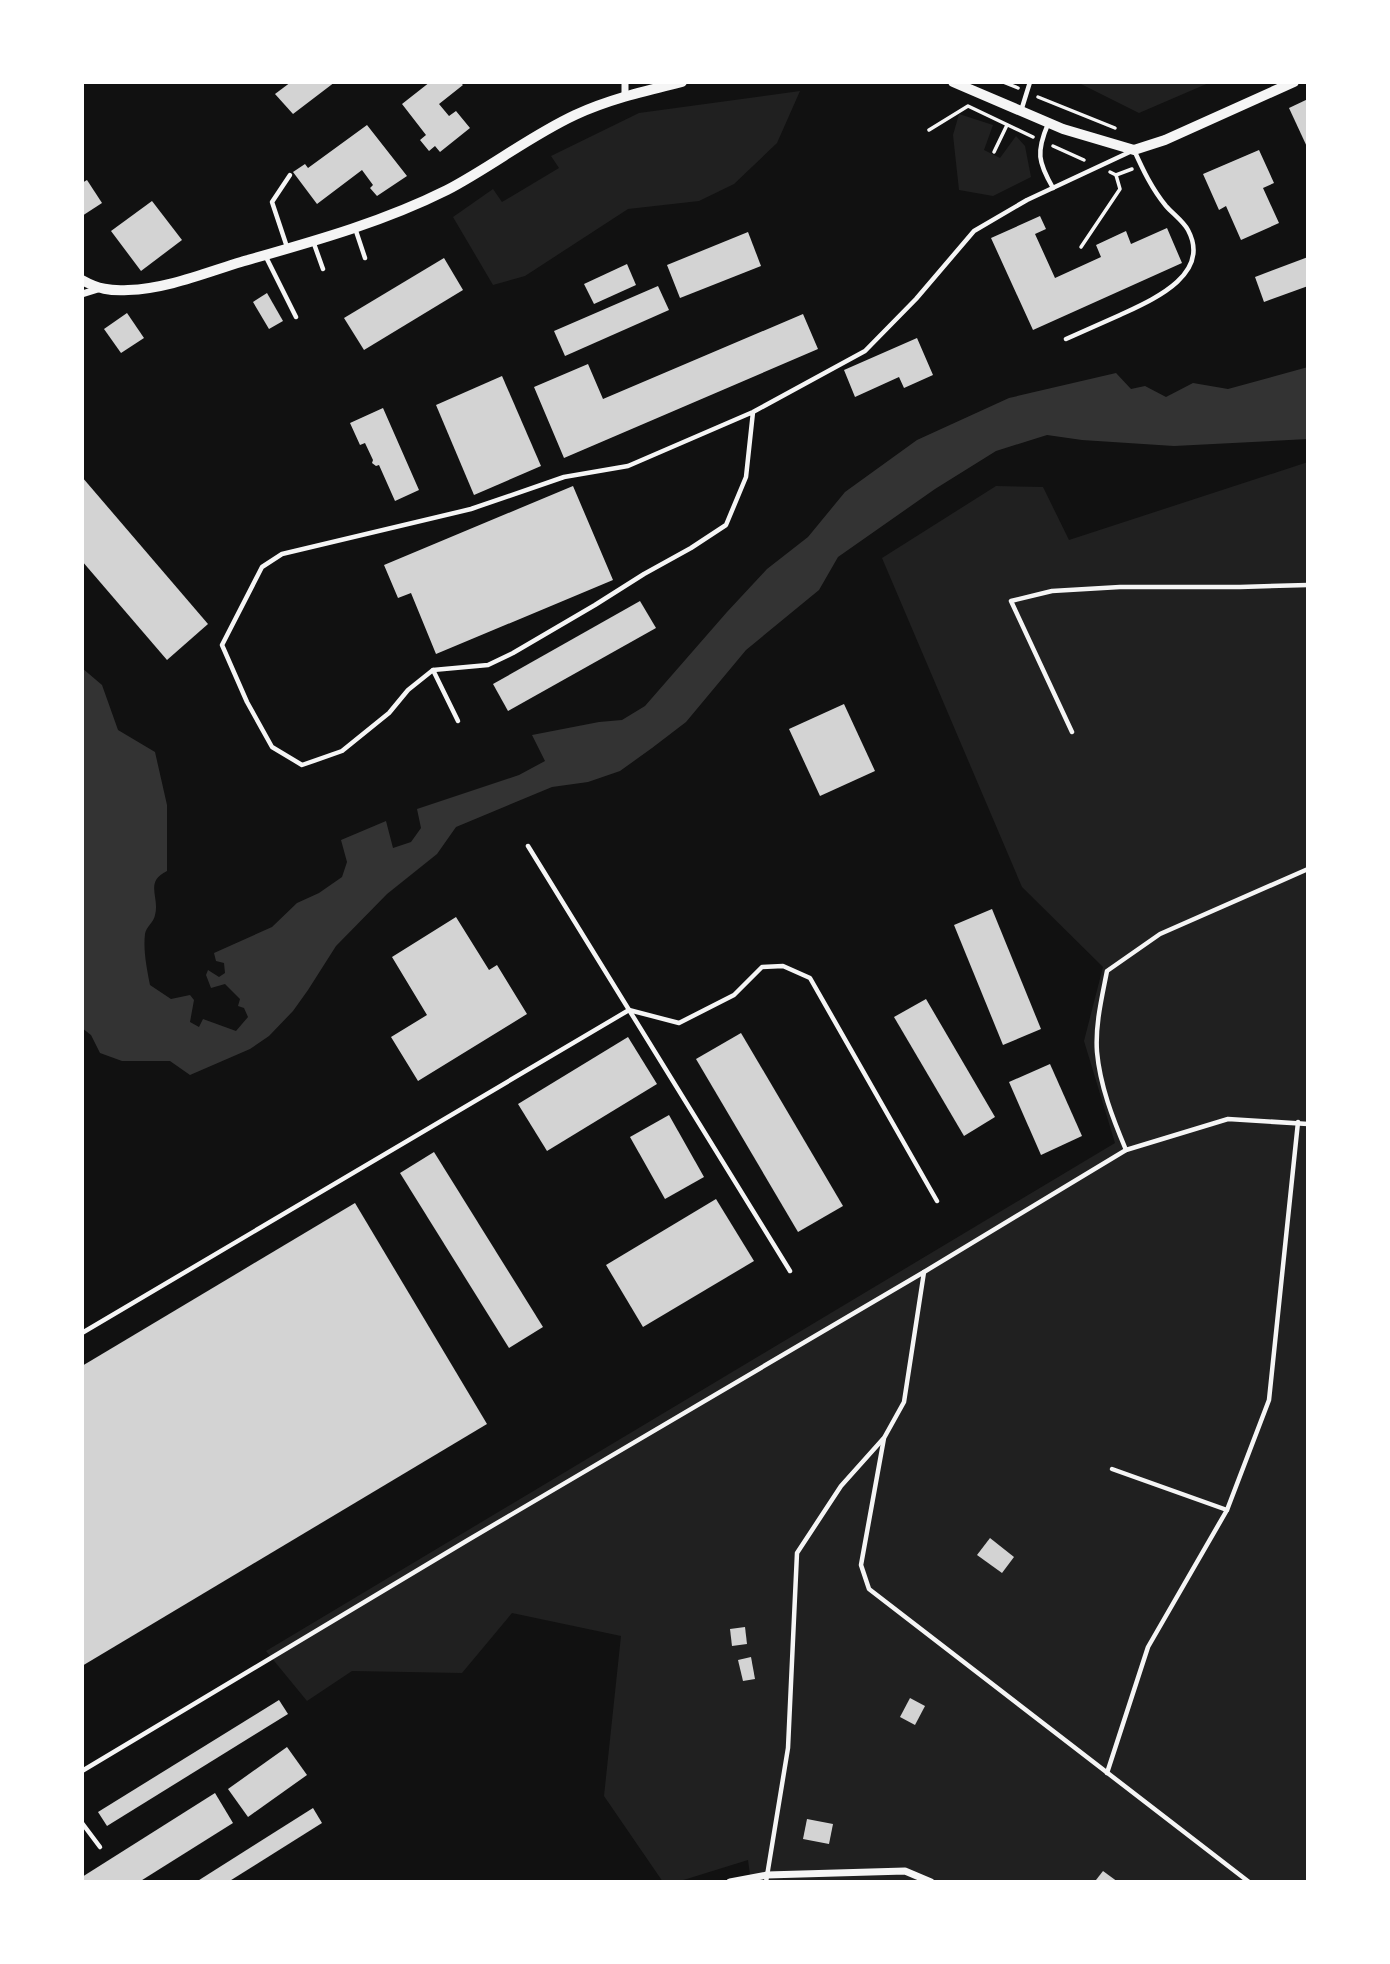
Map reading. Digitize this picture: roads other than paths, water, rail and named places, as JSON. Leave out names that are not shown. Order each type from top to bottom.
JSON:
[{"type":"street","points":[[625,82],[625,95]]},
{"type":"street","points":[[82,294],[98,289],[130,290],[172,283],[355,228],[394,214],[448,189],[545,130],[579,114],[625,95],[682,82]]},
{"type":"street","points":[[956,83],[1062,129],[1134,150],[1165,140],[1294,82]]},
{"type":"street","points":[[82,280],[98,289]]},
{"type":"street","points":[[730,1882],[905,1871],[932,1882]]},
{"type":"lane","points":[[1021,111],[1030,82]]},
{"type":"lane","points":[[1048,123],[1041,140],[1040,160],[1053,188]]},
{"type":"lane","points":[[753,412],[746,477],[726,525],[513,653],[488,665],[433,670],[408,690],[389,713],[342,751],[302,765],[272,747],[247,702],[222,645],[262,567],[282,554],[471,509],[564,477],[628,466],[753,412],[865,351],[916,299],[974,231],[1027,200],[1134,150],[1149,183],[1166,207],[1187,227],[1195,244],[1191,264],[1179,281],[1159,297],[1066,339]]},
{"type":"lane","points":[[287,249],[272,202],[290,175]]},
{"type":"lane","points":[[355,228],[365,258]]},
{"type":"lane","points":[[313,241],[323,269]]},
{"type":"lane","points":[[265,256],[296,317]]},
{"type":"lane","points":[[1072,732],[1011,601],[1052,591],[1120,587],[1308,585]]},
{"type":"lane","points":[[433,670],[458,721]]},
{"type":"lane","points":[[528,846],[790,1271]]},
{"type":"lane","points":[[1126,1150],[1106,1098],[1097,1051],[1099,1014],[1107,971],[1160,934],[1308,869]]},
{"type":"lane","points":[[82,1333],[629,1010],[679,1023],[734,995],[762,967],[783,966],[810,978],[937,1201]]},
{"type":"lane","points":[[82,1771],[1126,1150],[1228,1119],[1308,1124]]},
{"type":"lane","points":[[1107,1773],[1148,1647],[1227,1510],[1269,1400],[1298,1122]]},
{"type":"lane","points":[[766,1878],[788,1748],[797,1553],[841,1486],[884,1438],[904,1402],[925,1272]]},
{"type":"lane","points":[[884,1438],[861,1565],[869,1589],[1249,1882]]},
{"type":"lane","points":[[1112,1469],[1227,1510]]},
{"type":"lane","points":[[82,1823],[100,1847]]}]
